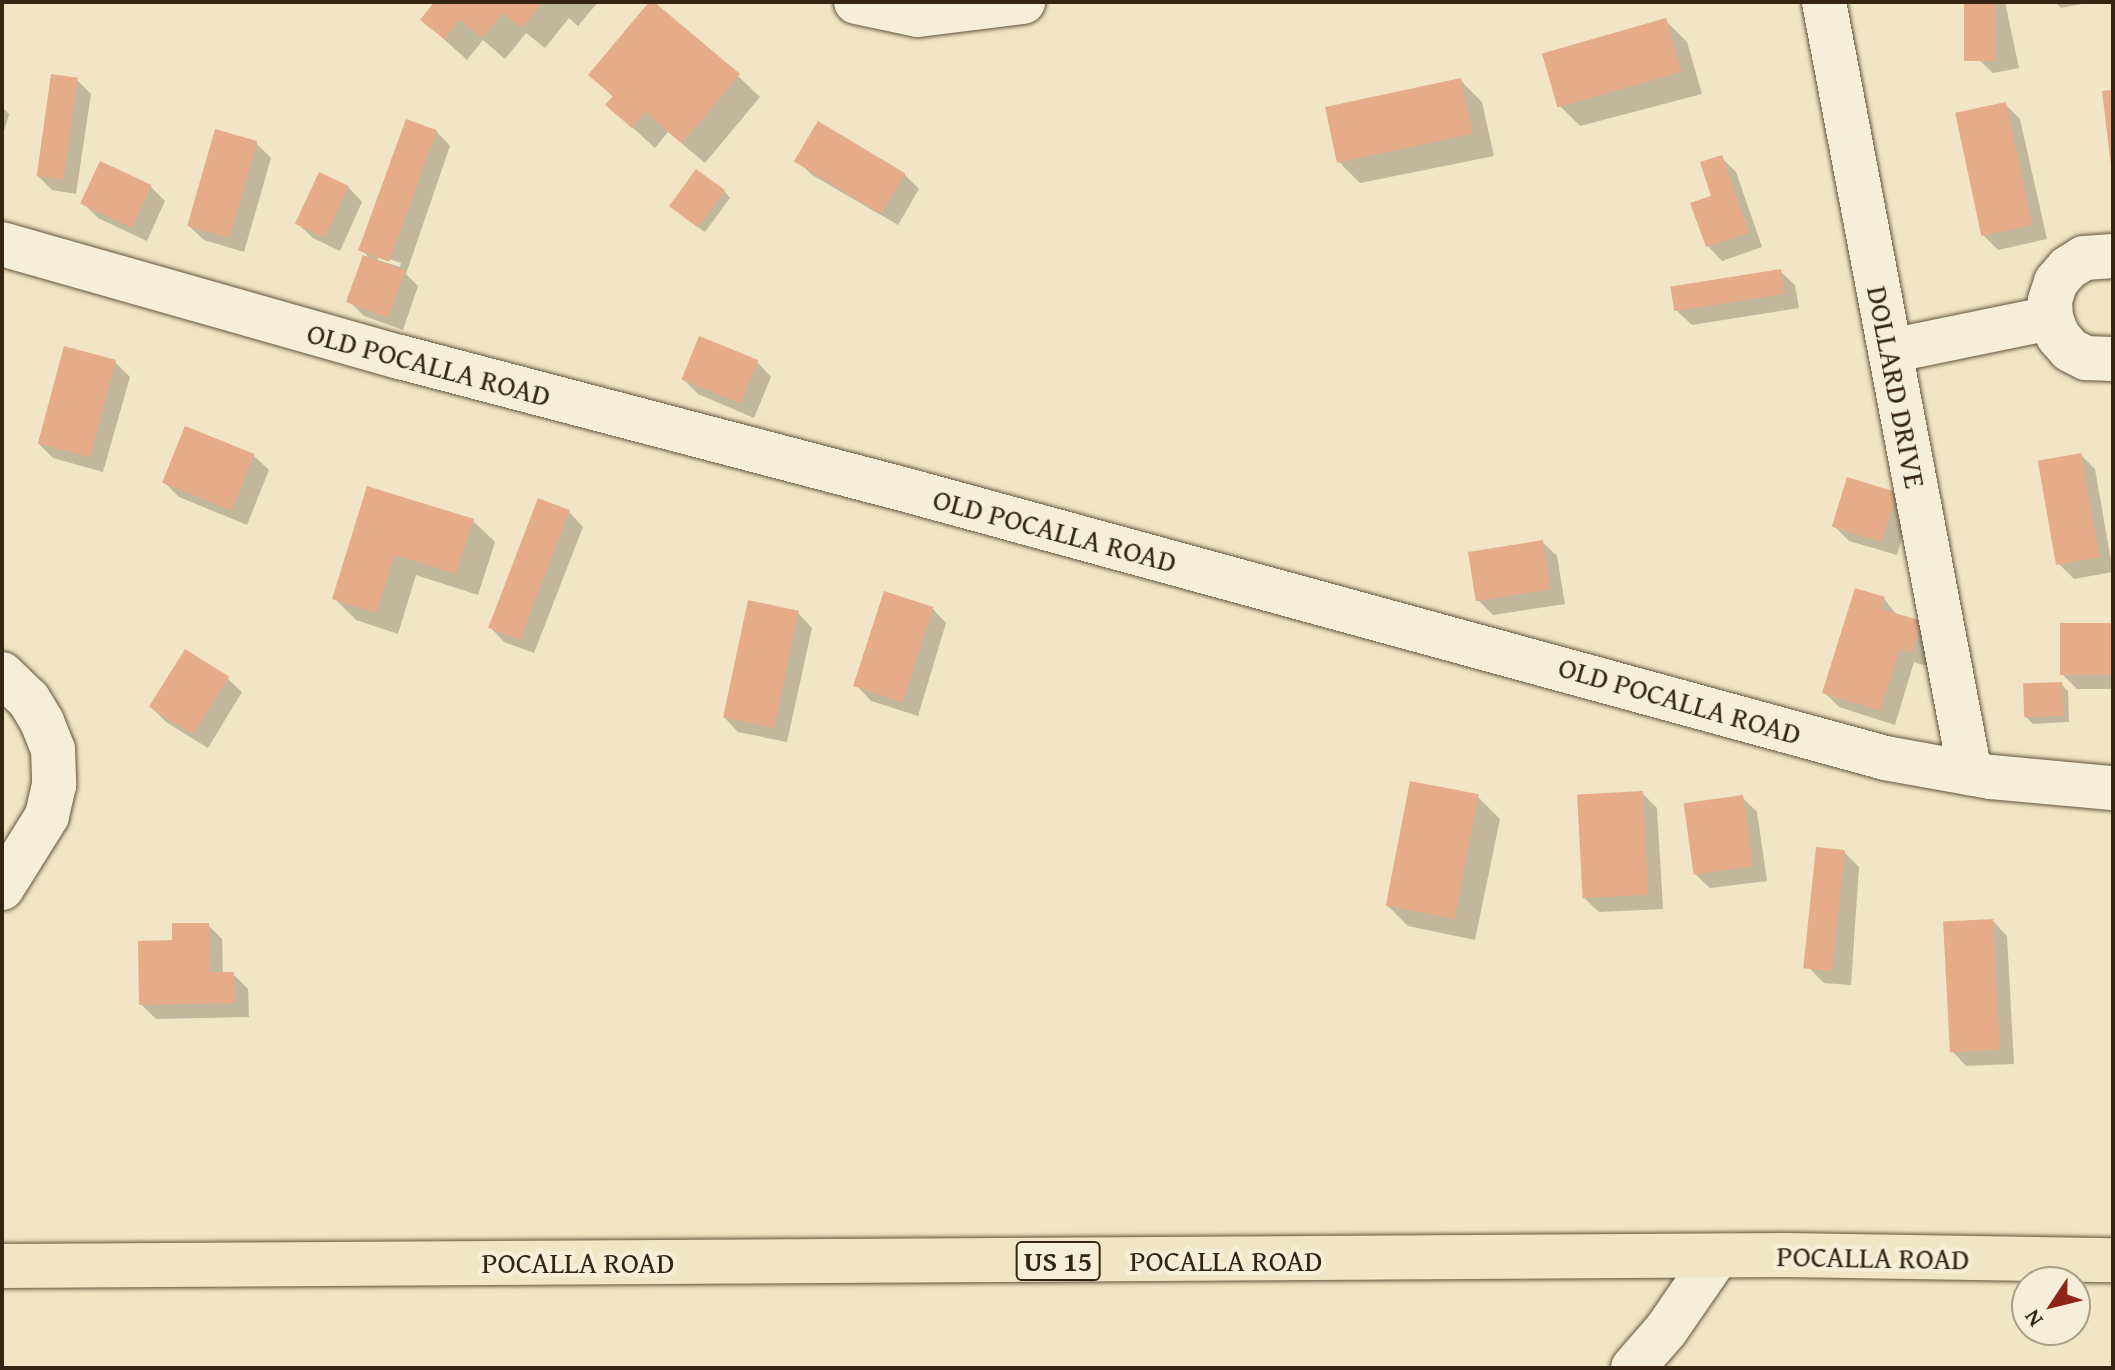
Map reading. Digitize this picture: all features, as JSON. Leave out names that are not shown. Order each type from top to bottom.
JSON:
[{"type":"main road","name":"POCALLA ROAD","points":[[2,1266],[1717,1256],[2113,1260]]},
{"type":"street","points":[[856,2],[918,15],[1023,2]]},
{"type":"street","name":"DOLLARD DRIVE","points":[[1824,2],[1970,773]]},
{"type":"street","name":"OLD POCALLA ROAD","points":[[2,244],[400,357],[910,491],[1885,758],[1970,773],[2113,788]]},
{"type":"street","points":[[2113,256],[2084,258],[2068,268],[2056,282],[2050,300],[2051,318],[2058,336],[2070,350],[2086,358],[2113,359]]},
{"type":"street","points":[[1890,351],[2051,318]]},
{"type":"street","points":[[2,674],[22,692],[42,722],[53,749],[54,785],[47,816],[2,888]]},
{"type":"street","points":[[1633,1368],[1666,1330],[1717,1256]]},
{"type":"building","points":[[434,2],[543,2],[522,28],[503,13],[482,38],[460,20],[444,39],[420,20]]},
{"type":"building","points":[[649,2],[654,2],[740,74],[682,143],[645,112],[632,128],[605,105],[613,96],[588,75]]},
{"type":"building","points":[[1964,2],[1995,2],[1995,61],[1964,61]]},
{"type":"building","points":[[1666,18],[1681,72],[1557,107],[1542,54]]},
{"type":"building","points":[[51,74],[78,78],[63,180],[37,176]]},
{"type":"building","points":[[1461,78],[1473,134],[1337,163],[1325,107]]},
{"type":"building","points":[[2113,90],[2113,166],[2111,166],[2102,91]]},
{"type":"building","points":[[2006,102],[2032,225],[1981,236],[1955,113]]},
{"type":"building","points":[[406,119],[437,130],[389,262],[358,251]]},
{"type":"building","points":[[818,121],[905,174],[881,214],[794,161]]},
{"type":"building","points":[[215,129],[257,141],[229,238],[187,226]]},
{"type":"building","points":[[1722,155],[1749,233],[1706,247],[1690,203],[1711,196],[1700,162]]},
{"type":"building","points":[[100,161],[152,185],[132,228],[80,204]]},
{"type":"building","points":[[696,169],[725,190],[698,227],[669,206]]},
{"type":"building","points":[[319,172],[349,186],[325,238],[295,224]]},
{"type":"building","points":[[363,255],[405,270],[388,317],[346,302]]},
{"type":"building","points":[[1781,269],[1785,294],[1674,311],[1670,287]]},
{"type":"building","points":[[699,336],[758,360],[741,404],[681,380]]},
{"type":"building","points":[[64,346],[116,360],[90,458],[38,444]]},
{"type":"building","points":[[185,426],[255,454],[232,511],[162,483]]},
{"type":"building","points":[[2081,453],[2099,557],[2056,565],[2038,461]]},
{"type":"building","points":[[1847,477],[1897,492],[1882,542],[1832,527]]},
{"type":"building","points":[[367,486],[474,519],[456,574],[395,555],[376,613],[332,599]]},
{"type":"building","points":[[538,498],[570,510],[520,640],[488,628]]},
{"type":"building","points":[[1543,540],[1551,589],[1476,601],[1468,552]]},
{"type":"building","points":[[1855,588],[1885,597],[1881,609],[1922,621],[1912,653],[1900,649],[1880,711],[1822,693]]},
{"type":"building","points":[[884,591],[933,607],[903,702],[853,686]]},
{"type":"building","points":[[748,600],[799,611],[774,728],[723,717]]},
{"type":"building","points":[[2060,623],[2113,623],[2113,675],[2060,675]]},
{"type":"building","points":[[185,649],[229,677],[193,734],[149,707]]},
{"type":"building","points":[[2062,682],[2063,716],[2024,717],[2023,683]]},
{"type":"building","points":[[1410,781],[1479,794],[1454,919],[1386,906]]},
{"type":"building","points":[[1643,791],[1648,895],[1583,898],[1577,794]]},
{"type":"building","points":[[1743,795],[1753,866],[1694,875],[1684,803]]},
{"type":"building","points":[[1816,847],[1845,850],[1832,971],[1803,968]]},
{"type":"building","points":[[1993,919],[2000,1050],[1950,1052],[1943,922]]},
{"type":"building","points":[[172,923],[209,923],[210,972],[234,972],[235,1003],[139,1005],[138,941],[172,940]]}]
